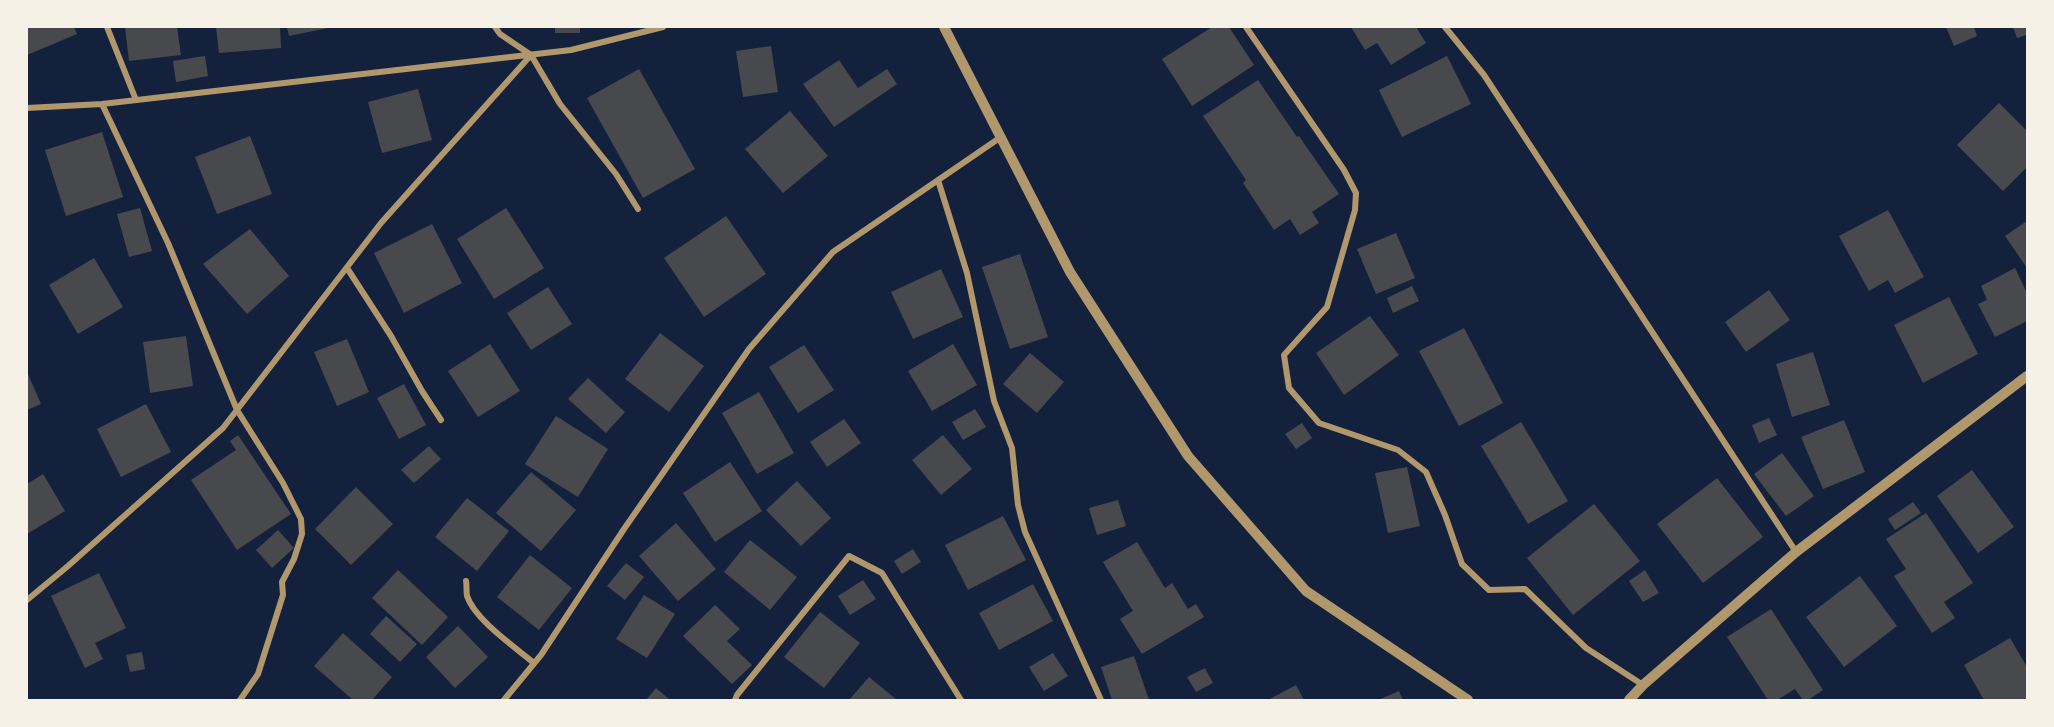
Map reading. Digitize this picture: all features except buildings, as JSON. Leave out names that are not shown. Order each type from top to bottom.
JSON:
[{"type":"street","points":[[107,27],[136,100]]},
{"type":"street","points":[[495,27],[500,34],[531,54],[560,104],[616,174],[638,209]]},
{"type":"street","points":[[27,108],[102,104],[571,50],[663,27]]},
{"type":"street","points":[[944,27],[1071,272],[1188,456],[1306,591],[1468,700]]},
{"type":"street","points":[[1246,27],[1344,170],[1356,193],[1352,223],[1327,307],[1284,355],[1288,388],[1319,423],[1398,450],[1426,472],[1445,515],[1462,564],[1489,590],[1525,589],[1586,648],[1642,685]]},
{"type":"street","points":[[1445,27],[1484,75],[1796,552]]},
{"type":"street","points":[[27,600],[223,428],[381,223],[531,54]]},
{"type":"street","points":[[102,104],[168,243],[237,410],[283,483],[301,519],[302,534],[294,559],[282,582],[283,595],[258,674],[240,700]]},
{"type":"street","points":[[504,700],[534,663],[749,349],[832,252],[1001,137]]},
{"type":"street","points":[[938,180],[967,273],[994,401],[1012,448],[1018,505],[1025,532],[1101,700]]},
{"type":"street","points":[[347,268],[441,420]]},
{"type":"street","points":[[1629,700],[1642,685],[1796,552],[2027,375]]},
{"type":"street","points":[[735,700],[849,556],[882,573],[961,700]]},
{"type":"street","points":[[466,581],[467,596],[478,612],[496,631],[534,663]]}]
